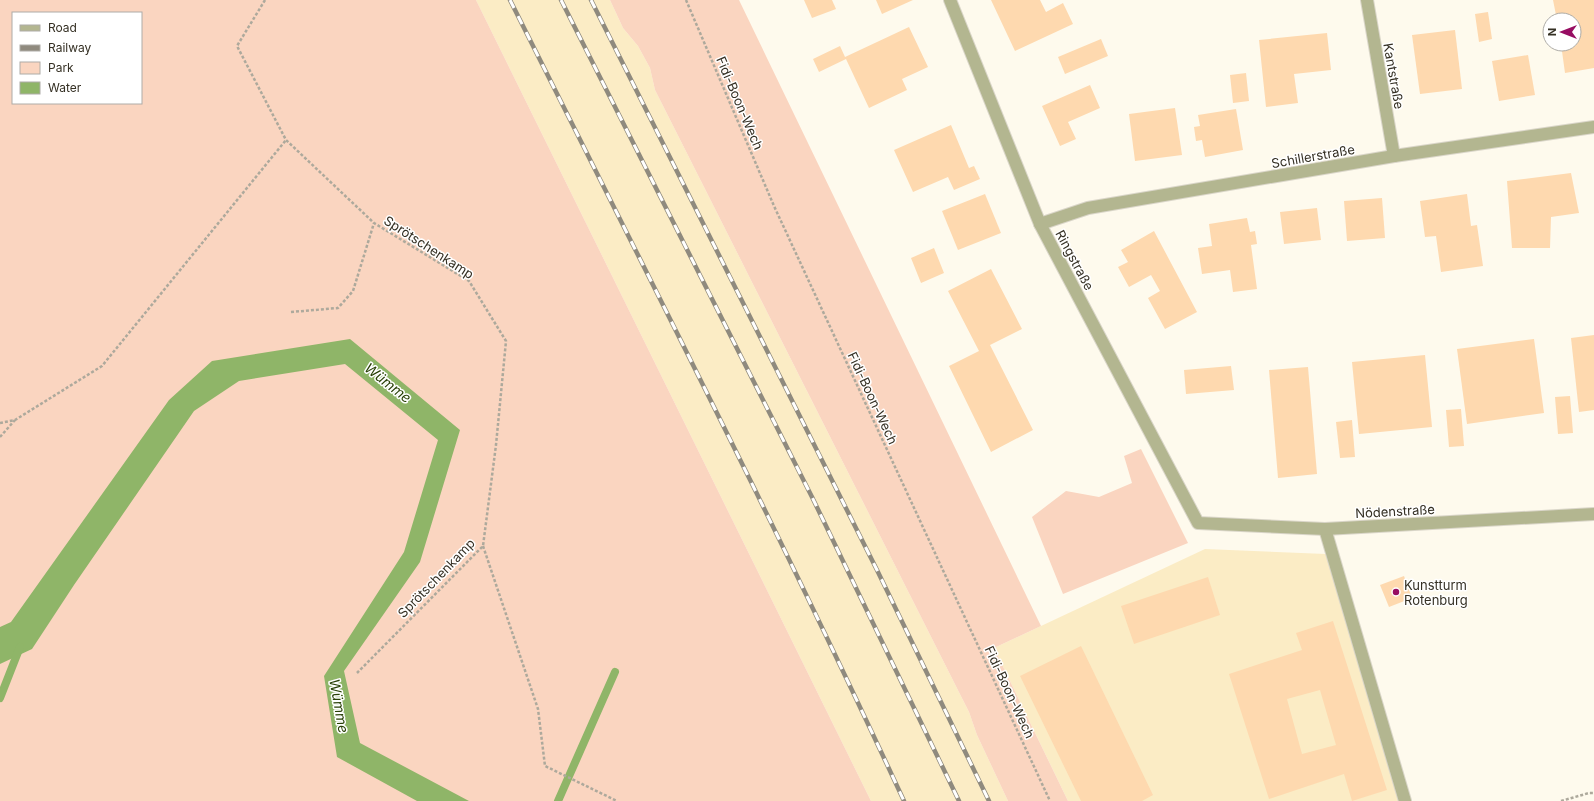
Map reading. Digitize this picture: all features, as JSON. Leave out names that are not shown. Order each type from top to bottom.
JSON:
[{"type":"street","name":"Ringstraße","points":[[950,0],[1040,224],[1198,523]]},
{"type":"street","name":"Kantstraße","points":[[1367,0],[1394,156]]},
{"type":"street","name":"Schillerstraße","points":[[1040,224],[1088,208],[1394,156],[1594,127]]},
{"type":"street","name":"Nödenstraße","points":[[1198,523],[1325,529],[1594,514]]},
{"type":"street","points":[[1325,529],[1405,801]]},
{"type":"path","name":"Sprötschenkamp","points":[[265,0],[237,46],[286,140],[374,223],[469,281],[506,341],[496,445],[483,546],[357,673]]},
{"type":"path","name":"Fidi-Boon-Wech","points":[[686,0],[774,206],[1050,801]]},
{"type":"path","points":[[0,437],[15,420],[102,366],[286,140]]},
{"type":"path","points":[[290,312],[338,308],[353,291],[374,223]]},
{"type":"path","points":[[0,424],[15,420]]},
{"type":"path","points":[[483,546],[538,709],[545,766],[617,801]]},
{"type":"path","points":[[1561,801],[1588,793],[1594,793]]},
{"type":"shaded area","points":[[476,0],[610,0],[623,28],[638,46],[650,68],[655,90],[969,712],[977,735],[1008,801],[871,801]]},
{"type":"shaded area","points":[[1205,549],[1326,554],[1401,801],[1068,801],[994,648]]},
{"type":"green space","points":[[0,0],[476,0],[871,801],[0,801]]},
{"type":"green space","points":[[610,0],[739,0],[1041,626],[994,648],[1068,801],[1008,801],[977,735],[969,712],[655,90],[650,68],[638,46],[623,28]]},
{"type":"green space","points":[[1141,449],[1188,543],[1063,594],[1032,517],[1066,491],[1099,497],[1132,483],[1124,456]]},
{"type":"water","name":"Wümme","points":[[350,339],[460,430],[420,562],[344,671],[360,743],[469,801],[417,801],[337,757],[324,676],[404,552],[438,440],[345,364],[239,381],[194,411],[74,585],[32,649],[0,664],[0,627],[11,622],[169,400],[212,361]]},
{"type":"building","points":[[804,0],[832,0],[836,9],[812,18]]},
{"type":"building","points":[[876,0],[913,0],[882,14]]},
{"type":"building","points":[[991,0],[1040,0],[1046,12],[1063,3],[1073,24],[1015,51]]},
{"type":"building","points":[[1553,0],[1594,0],[1594,68],[1565,73],[1562,52],[1582,52],[1582,12],[1555,12]]},
{"type":"building","points":[[1488,12],[1492,39],[1479,42],[1475,14]]},
{"type":"building","points":[[909,27],[928,67],[902,79],[907,90],[869,108],[846,59],[819,72],[813,59],[840,46],[845,57]]},
{"type":"building","points":[[1455,30],[1462,89],[1420,94],[1412,35]]},
{"type":"building","points":[[1327,33],[1331,70],[1294,74],[1298,103],[1266,107],[1259,40]]},
{"type":"building","points":[[1101,39],[1108,56],[1065,74],[1058,57]]},
{"type":"building","points":[[1528,55],[1535,95],[1499,101],[1492,61]]},
{"type":"building","points":[[1246,73],[1249,101],[1233,103],[1230,75]]},
{"type":"building","points":[[1090,85],[1100,108],[1068,122],[1076,139],[1060,146],[1042,106]]},
{"type":"building","points":[[1175,108],[1182,155],[1135,161],[1129,114]]},
{"type":"building","points":[[1236,109],[1243,150],[1205,157],[1202,140],[1196,141],[1194,127],[1200,126],[1198,115]]},
{"type":"building","points":[[951,125],[969,168],[974,166],[980,179],[954,190],[948,177],[913,192],[894,150]]},
{"type":"building","points":[[1571,173],[1579,213],[1551,217],[1550,248],[1512,248],[1507,181]]},
{"type":"building","points":[[985,194],[1001,233],[958,250],[942,211]]},
{"type":"building","points":[[1467,194],[1471,226],[1477,225],[1483,266],[1441,272],[1436,236],[1425,237],[1420,201]]},
{"type":"building","points":[[1382,198],[1385,238],[1347,241],[1344,201]]},
{"type":"building","points":[[1317,208],[1321,240],[1284,244],[1280,212]]},
{"type":"building","points":[[1247,218],[1250,232],[1255,231],[1257,244],[1251,245],[1257,289],[1233,292],[1230,270],[1202,274],[1198,248],[1212,246],[1209,224]]},
{"type":"building","points":[[1154,231],[1197,312],[1165,329],[1148,298],[1160,291],[1151,275],[1129,287],[1118,267],[1128,262],[1121,250]]},
{"type":"building","points":[[934,248],[944,273],[921,283],[911,258]]},
{"type":"building","points":[[991,269],[1022,329],[990,345],[1033,430],[991,452],[949,366],[979,351],[948,291]]},
{"type":"building","points":[[1594,335],[1594,410],[1579,412],[1571,338]]},
{"type":"building","points":[[1534,339],[1544,413],[1467,424],[1457,349]]},
{"type":"building","points":[[1425,355],[1432,427],[1359,434],[1352,362]]},
{"type":"building","points":[[1231,366],[1234,390],[1186,394],[1184,370]]},
{"type":"building","points":[[1308,367],[1317,474],[1278,478],[1269,370]]},
{"type":"building","points":[[1570,396],[1573,433],[1558,434],[1555,397]]},
{"type":"building","points":[[1461,409],[1464,446],[1449,447],[1446,410]]},
{"type":"building","points":[[1352,420],[1355,457],[1340,458],[1336,422]]},
{"type":"building","name":"Kunstturm Rotenburg","points":[[1404,576],[1412,598],[1389,607],[1380,585]]},
{"type":"building","points":[[1208,577],[1220,615],[1134,644],[1121,606]]},
{"type":"building","points":[[1333,621],[1387,790],[1352,801],[1344,774],[1269,799],[1229,674],[1302,650],[1296,633]],"holes":[[[1320,690],[1336,745],[1302,754],[1287,699]]]},
{"type":"building","points":[[1081,646],[1153,795],[1142,801],[1081,801],[1020,676]]},
{"type":"waterway","points":[[0,698],[20,647]]},
{"type":"waterway","points":[[558,801],[615,672]]},
{"type":"railway","points":[[510,0],[759,499],[857,700],[904,801]]},
{"type":"railway","points":[[561,0],[812,497],[959,801]]},
{"type":"railway","points":[[591,0],[877,570],[989,801]]},
{"type":"place","name":"Kunstturm Rotenburg","points":[[1396,592]]}]
